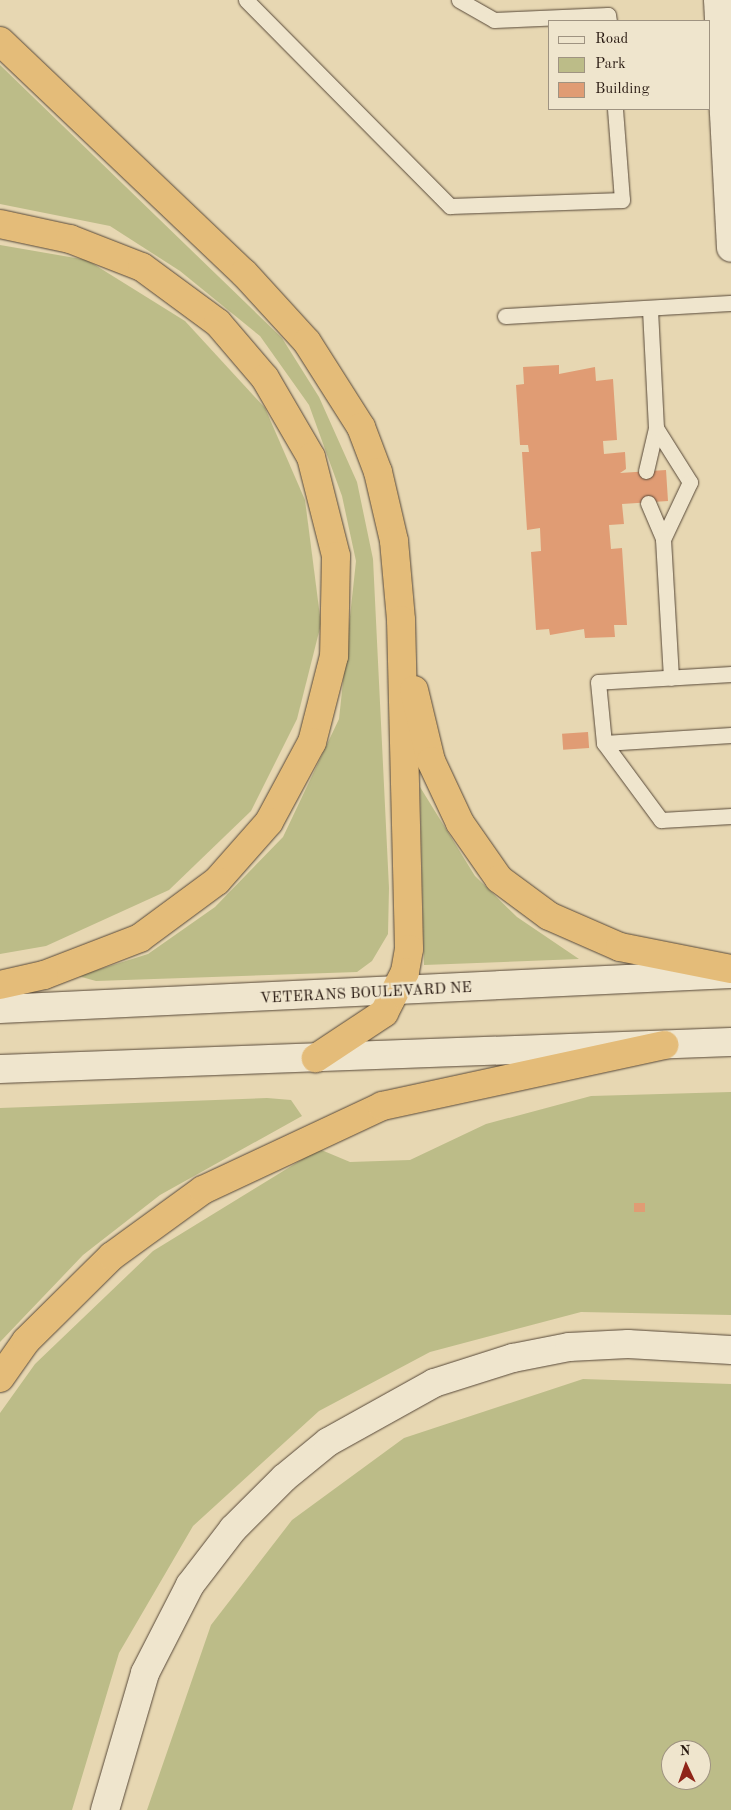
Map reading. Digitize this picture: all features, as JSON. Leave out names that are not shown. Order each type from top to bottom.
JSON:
[{"type":"highway","points":[[0,41],[244,273],[307,342],[361,427],[378,472],[394,541],[401,620],[409,949],[396,993],[384,1013],[316,1058]]},
{"type":"highway","points":[[0,224],[70,239],[142,268],[218,323],[265,378],[311,457],[336,556],[334,656],[312,742],[269,822],[217,881],[140,938],[44,975],[0,985]]},
{"type":"highway","points":[[401,620],[432,761],[460,823],[499,879],[549,916],[620,948],[731,969]]},
{"type":"highway","points":[[0,1378],[26,1341],[112,1256],[203,1190],[382,1106],[664,1045]]},
{"type":"main road","points":[[718,0],[731,248]]},
{"type":"main road","name":"VETERANS BOULEVARD NE","points":[[0,1010],[396,993],[731,974]]},
{"type":"main road","points":[[0,1069],[731,1042]]},
{"type":"main road","points":[[105,1810],[144,1673],[190,1585],[233,1529],[328,1442],[434,1383],[513,1358],[569,1347],[628,1344],[731,1350]]},
{"type":"lane","points":[[246,0],[450,206],[622,200],[615,110]]},
{"type":"lane","points":[[459,0],[494,20],[608,15],[608,20]]},
{"type":"lane","points":[[504,316],[731,303]]},
{"type":"lane","points":[[646,471],[656,428],[650,308]]},
{"type":"lane","points":[[656,428],[690,482],[662,539]]},
{"type":"lane","points":[[648,503],[662,539],[672,678]]},
{"type":"lane","points":[[731,674],[598,682],[604,743],[661,820],[731,816]]},
{"type":"lane","points":[[604,743],[731,735]]},
{"type":"green space","points":[[0,65],[282,338],[319,397],[357,482],[373,559],[389,888],[388,934],[372,961],[357,972],[96,981],[78,976],[148,954],[215,907],[283,837],[339,719],[356,561],[342,496],[309,405],[260,336],[180,271],[110,226],[0,204]]},
{"type":"green space","points":[[0,245],[87,260],[185,321],[265,408],[305,500],[321,624],[297,719],[251,811],[169,890],[46,946],[0,954]]},
{"type":"green space","points":[[420,787],[475,876],[517,917],[579,959],[424,965]]},
{"type":"green space","points":[[731,1092],[731,1315],[581,1312],[430,1352],[319,1411],[193,1526],[119,1653],[72,1810],[0,1810],[0,1413],[35,1364],[153,1251],[319,1149],[350,1162],[410,1160],[486,1124],[591,1096]]},
{"type":"green space","points":[[267,1098],[291,1100],[302,1116],[160,1195],[83,1255],[0,1342],[0,1108]]},
{"type":"green space","points":[[583,1379],[731,1384],[731,1810],[147,1810],[211,1625],[292,1520],[404,1438]]},
{"type":"building","points":[[559,365],[559,374],[595,367],[596,381],[613,379],[617,440],[603,441],[604,454],[625,452],[626,469],[620,473],[666,470],[668,501],[622,504],[624,524],[609,525],[611,549],[622,548],[627,625],[614,625],[615,637],[585,638],[584,629],[550,635],[549,629],[536,630],[531,552],[541,551],[540,528],[527,530],[522,452],[529,452],[528,445],[520,445],[516,385],[524,384],[523,367]]},
{"type":"building","points":[[588,732],[589,748],[563,750],[562,734]]},
{"type":"building","points":[[634,1203],[645,1203],[645,1212],[634,1212]]}]
